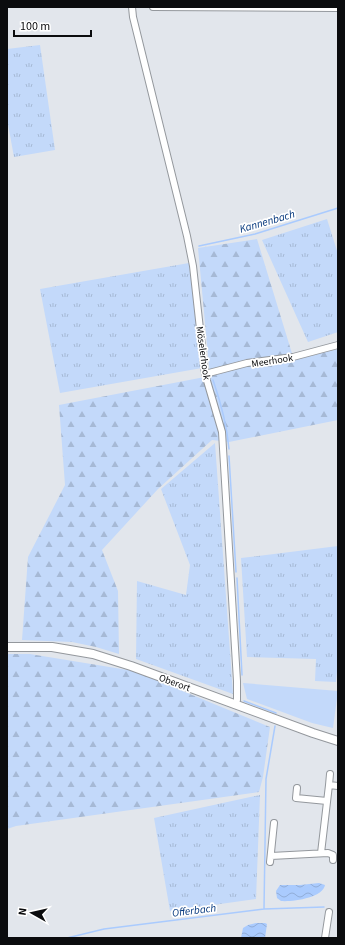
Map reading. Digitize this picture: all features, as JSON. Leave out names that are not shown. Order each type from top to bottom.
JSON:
[{"type":"main road","name":"Oberort","points":[[7,647],[52,647],[93,654],[323,737],[338,741]]},
{"type":"street","name":"Möselerhook","points":[[132,7],[133,17],[193,266],[205,374],[222,432],[237,681],[236,705]]},
{"type":"street","points":[[153,7],[338,8]]},
{"type":"street","name":"Meerhook","points":[[205,374],[248,363],[293,357],[338,345]]},
{"type":"street","points":[[321,853],[330,774]]},
{"type":"street","points":[[329,785],[338,786]]},
{"type":"street","points":[[297,788],[296,798],[327,801]]},
{"type":"street","points":[[274,823],[270,859],[321,853],[333,855],[333,860]]},
{"type":"street","points":[[325,938],[329,912]]},
{"type":"green space","points":[[40,45],[55,150],[14,157],[7,119],[7,49]]},
{"type":"green space","points":[[327,219],[338,254],[338,332],[308,342],[262,240]]},
{"type":"green space","points":[[257,239],[294,360],[338,349],[338,420],[229,442],[212,440],[158,489],[102,550],[118,591],[119,654],[72,642],[22,640],[28,557],[65,485],[59,405],[210,376],[198,248]]},
{"type":"green space","points":[[189,263],[202,368],[60,393],[40,289]]},
{"type":"green space","points":[[215,443],[233,694],[136,659],[137,581],[186,595],[190,565],[161,489]]},
{"type":"green space","points":[[338,546],[338,661],[336,682],[315,681],[316,659],[247,657],[241,558]]},
{"type":"green space","points":[[7,654],[30,654],[134,671],[270,727],[263,777],[259,792],[16,826],[7,829]]},
{"type":"green space","points":[[243,683],[338,691],[333,728],[312,723],[247,699]]},
{"type":"green space","points":[[260,795],[256,899],[170,911],[154,818]]},
{"type":"water","points":[[319,883],[325,885],[319,893],[313,896],[299,900],[286,901],[281,901],[277,898],[276,891],[280,885]]},
{"type":"water","points":[[256,923],[267,924],[265,938],[241,938],[243,928]]},
{"type":"waterway","name":"Kannenbach","points":[[199,246],[255,234],[338,208]]},
{"type":"waterway","points":[[213,380],[219,397],[227,431],[229,449]]},
{"type":"waterway","points":[[229,456],[236,572]]},
{"type":"waterway","points":[[237,578],[242,675]]},
{"type":"waterway","points":[[244,701],[276,713]]},
{"type":"waterway","points":[[264,909],[266,779],[275,726]]},
{"type":"waterway","name":"Offerbach","points":[[67,938],[104,929],[264,909],[324,907]]}]
